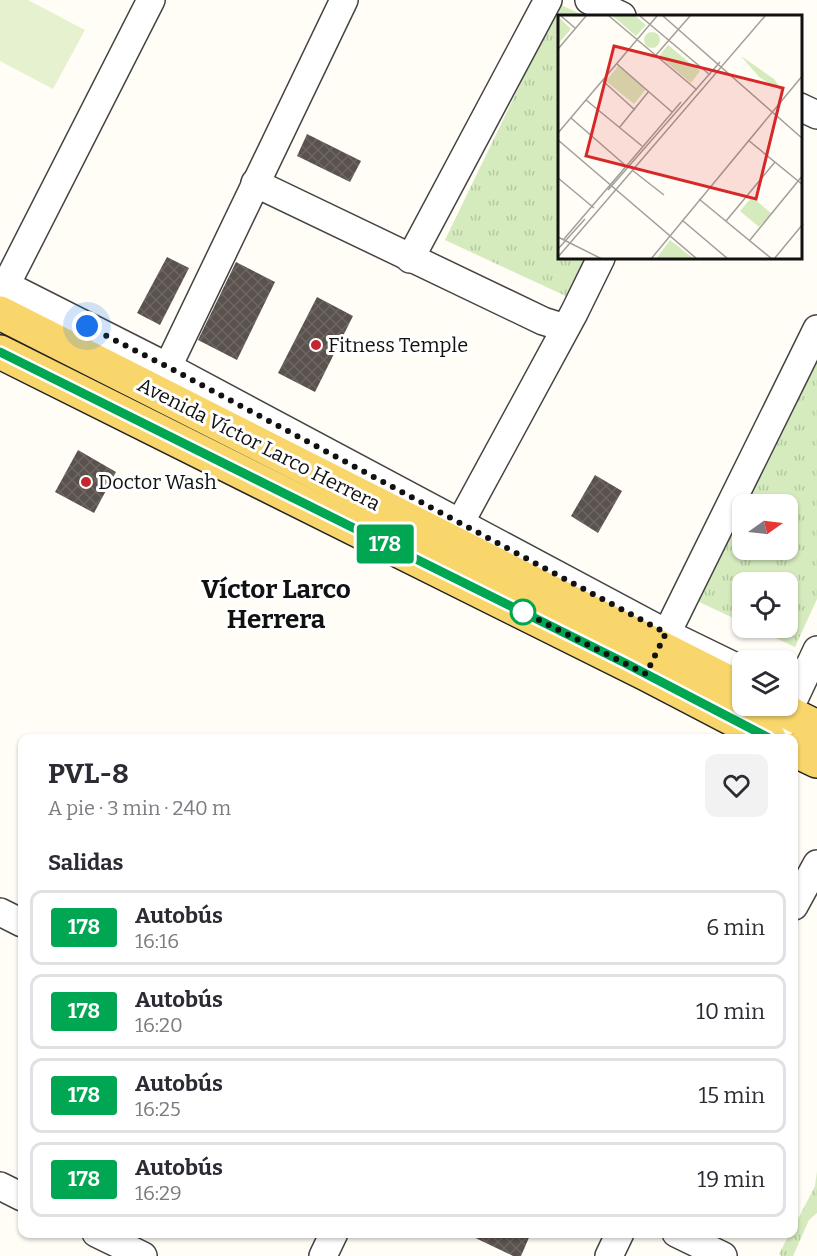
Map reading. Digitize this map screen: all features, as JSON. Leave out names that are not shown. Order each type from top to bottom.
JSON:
[{"type":"main road","name":"Avenida Víctor Larco Herrera","points":[[2,293],[658,651],[732,688]]},
{"type":"main road","name":"Avenida Víctor Larco Herrera","points":[[0,352],[732,684]]},
{"type":"main road","name":"Avenida Víctor Larco Herrera","points":[[789,716],[817,727]]},
{"type":"main road","points":[[798,752],[817,761]]},
{"type":"street","points":[[2,293],[151,0]]},
{"type":"street","points":[[162,380],[344,0]]},
{"type":"street","points":[[410,259],[548,0]]},
{"type":"street","points":[[589,0],[620,15]]},
{"type":"street","points":[[802,108],[817,115]]},
{"type":"street","points":[[255,183],[410,259],[543,321],[565,328]]},
{"type":"street","points":[[460,523],[601,260]]},
{"type":"street","points":[[658,651],[817,328]]},
{"type":"street","name":"Avenida Víctor Larco Herrera","points":[[162,380],[460,523],[658,651],[732,668]]},
{"type":"street","points":[[798,683],[817,650]]},
{"type":"street","points":[[798,899],[817,864]]},
{"type":"street","points":[[0,912],[18,921]]},
{"type":"street","points":[[0,1186],[18,1195]]},
{"type":"street","points":[[106,1238],[143,1256]]},
{"type":"street","points":[[323,1256],[332,1238]]},
{"type":"street","points":[[609,1256],[618,1238]]},
{"type":"street","points":[[686,1238],[723,1256]]},
{"type":"green space","points":[[0,0],[28,0],[85,30],[53,89],[0,61]]},
{"type":"green space","points":[[559,4],[583,15],[558,15],[558,260],[589,260],[570,298],[445,240]]},
{"type":"green space","points":[[817,348],[817,599],[795,647],[776,638],[798,638],[798,572],[732,572],[732,617],[697,601],[732,526],[732,560],[798,560],[798,494],[748,494]]},
{"type":"green space","points":[[817,1171],[817,1213],[809,1220],[793,1256],[781,1256],[779,1254],[787,1238],[798,1238],[798,1219],[815,1186]]},
{"type":"building","points":[[307,134],[361,161],[350,182],[297,156]]},
{"type":"building","points":[[167,257],[189,268],[160,325],[137,313]]},
{"type":"building","points":[[236,262],[275,282],[237,360],[198,340]]},
{"type":"building","name":"Fitness Temple","points":[[317,297],[353,316],[315,392],[278,373]]},
{"type":"building","name":"Doctor Wash","points":[[78,450],[116,472],[94,513],[55,492]]},
{"type":"building","points":[[595,475],[622,491],[598,533],[571,516]]},
{"type":"building","points":[[475,1238],[529,1238],[521,1256],[513,1256]]},
{"type":"bus line","name":"178","points":[[0,352],[625,663],[761,734]]},
{"type":"place","name":"Fitness Temple","points":[[316,345]]},
{"type":"place","name":"Doctor Wash","points":[[86,482]]},
{"type":"district","name":"Víctor Larco Herrera","points":[[276,604]]},
{"type":"route","points":[[87,326],[666,633],[646,674],[521,611],[523,612]]}]
